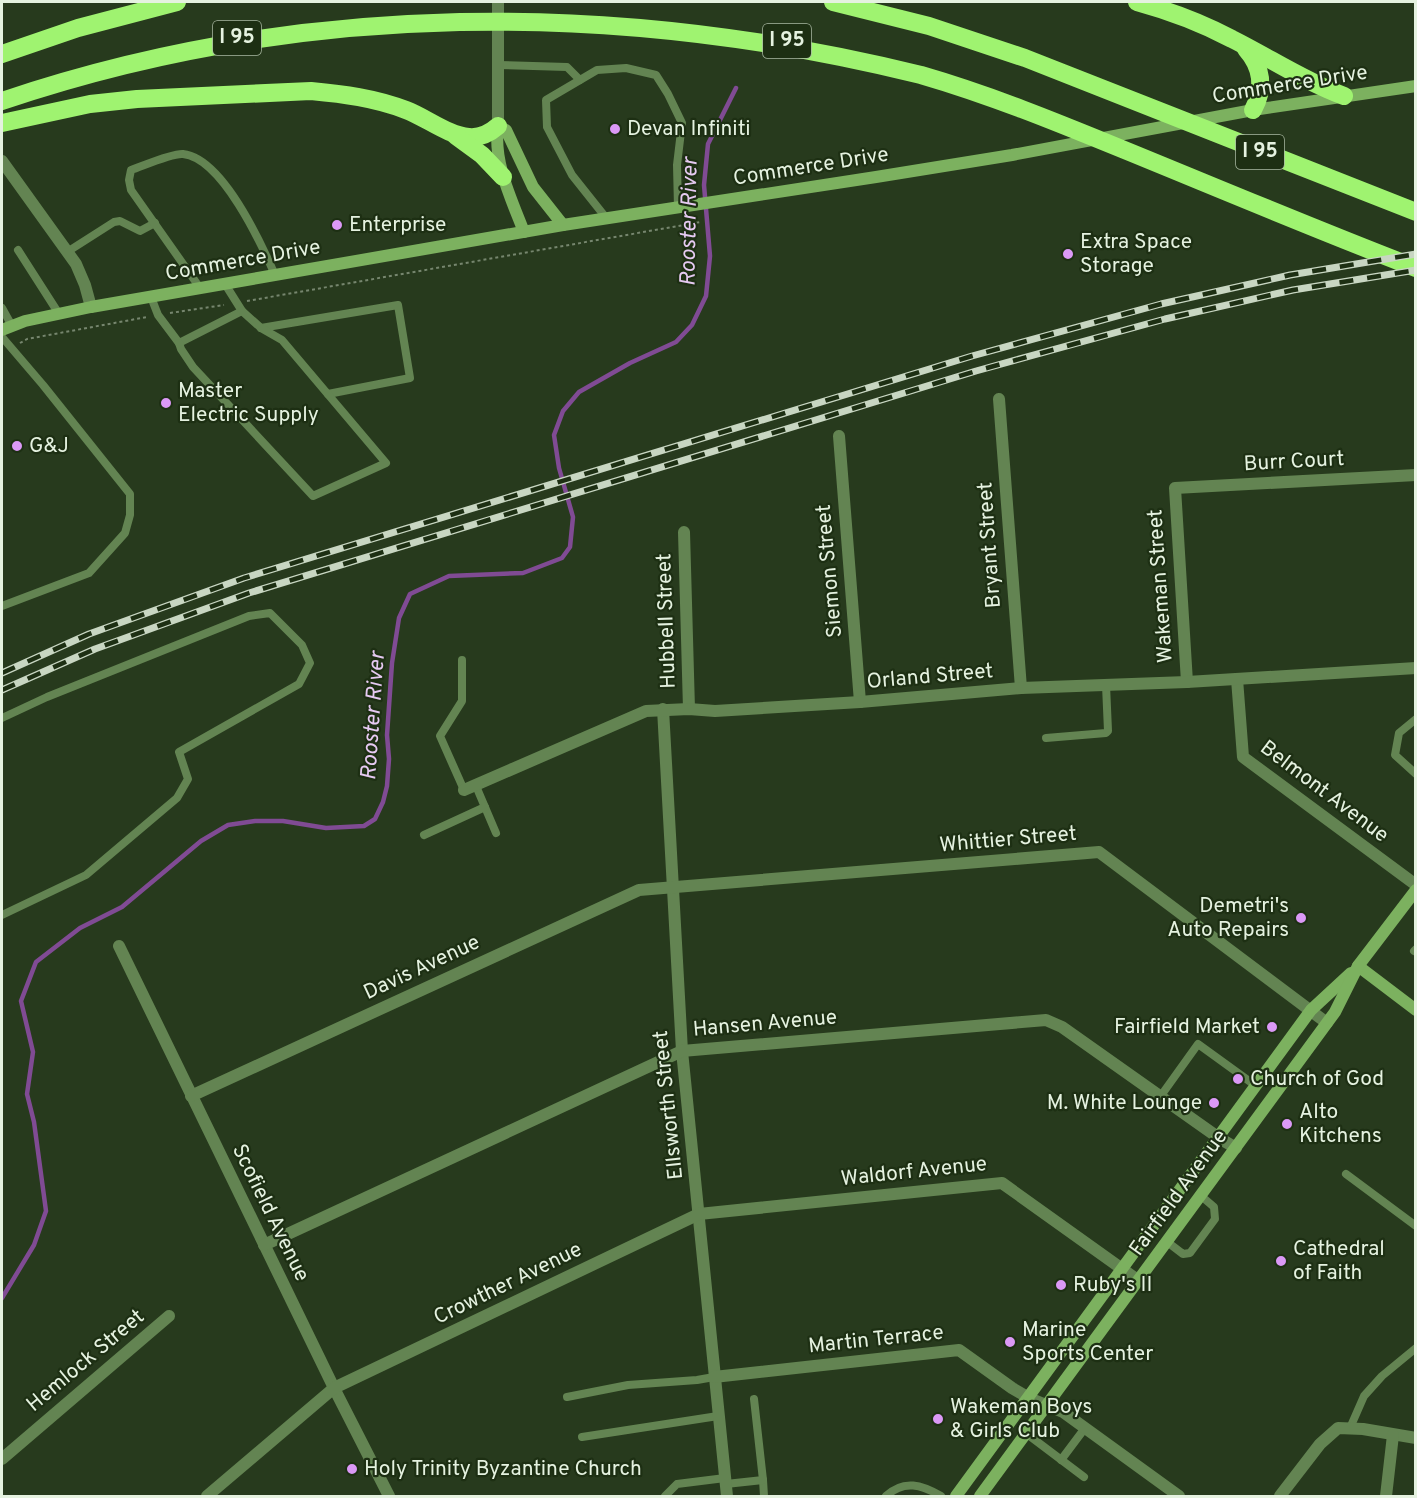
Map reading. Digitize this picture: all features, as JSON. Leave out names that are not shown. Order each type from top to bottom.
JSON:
[{"type":"highway","points":[[2,54],[78,28],[177,2]]},
{"type":"highway","name":"I 95","points":[[833,2],[880,13],[977,42],[1044,66],[1416,212]]},
{"type":"highway","points":[[1137,2],[1190,20],[1234,39],[1297,75],[1344,96]]},
{"type":"highway","name":"I 95","points":[[2,101],[134,61],[231,39],[340,23],[516,13],[679,24],[778,40],[923,75],[1048,119],[1416,268]]},
{"type":"highway","points":[[1234,39],[1251,55],[1259,72],[1260,92],[1253,110]]},
{"type":"highway","points":[[2,123],[54,111],[125,100],[311,92],[343,94],[383,102],[459,135],[476,137],[491,132],[498,126]]},
{"type":"highway","points":[[445,129],[470,145],[503,177]]},
{"type":"main road","name":"Commerce Drive","points":[[7,328],[91,307],[563,225],[1012,154],[1253,110],[1416,86]]},
{"type":"main road","points":[[524,232],[503,177],[496,140],[498,126],[506,130],[533,187],[563,225]]},
{"type":"main road","name":"Fairfield Avenue","points":[[956,1497],[1311,1010],[1358,966],[1416,890]]},
{"type":"main road","points":[[1358,966],[1416,1010]]},
{"type":"main road","name":"Fairfield Avenue","points":[[980,1497],[1335,1012],[1358,966]]},
{"type":"street","points":[[498,2],[498,126]]},
{"type":"street","points":[[2,161],[76,264],[91,307]]},
{"type":"street","name":"Bryant Street","points":[[999,399],[1021,688]]},
{"type":"street","name":"Siemon Street","points":[[839,436],[860,702]]},
{"type":"street","name":"Burr Court","points":[[1174,488],[1416,475]]},
{"type":"street","name":"Wakeman Street","points":[[1174,488],[1187,682]]},
{"type":"street","name":"Hubbell Street","points":[[684,532],[689,709]]},
{"type":"street","name":"Orland Street","points":[[470,788],[646,711],[663,709],[715,711],[860,702],[1021,688],[1187,682],[1416,668]]},
{"type":"street","name":"Belmont Avenue","points":[[1237,679],[1243,757],[1416,885]]},
{"type":"street","name":"Ellsworth Street","points":[[663,709],[682,1051],[726,1486]]},
{"type":"street","name":"Whittier Street","points":[[672,887],[1099,852],[1327,1023]]},
{"type":"street","name":"Davis Avenue","points":[[191,1096],[639,890],[672,887]]},
{"type":"street","name":"Scofield Avenue","points":[[119,946],[389,1497]]},
{"type":"street","name":"Hansen Avenue","points":[[264,1245],[682,1051],[1046,1020],[1062,1027],[1236,1148]]},
{"type":"street","name":"Waldorf Avenue","points":[[699,1214],[1002,1183],[1139,1281]]},
{"type":"street","name":"Crowther Avenue","points":[[207,1497],[334,1388],[699,1214]]},
{"type":"street","name":"Hemlock Street","points":[[2,1459],[169,1317]]},
{"type":"street","name":"Martin Terrace","points":[[714,1377],[959,1350],[1029,1398],[1063,1412],[1179,1497]]},
{"type":"street","points":[[1280,1497],[1320,1444],[1338,1428],[1363,1429],[1416,1438]]},
{"type":"street","points":[[1386,1497],[1393,1435]]},
{"type":"lane","points":[[497,65],[567,67],[580,80]]},
{"type":"lane","points":[[607,219],[572,175],[547,127],[546,100],[597,70],[626,68],[656,75],[682,123],[677,165],[684,207]]},
{"type":"lane","points":[[200,288],[131,190],[129,180],[131,170],[182,153],[206,162],[231,194],[260,242],[275,275]]},
{"type":"lane","points":[[67,252],[114,222],[120,221],[140,231],[155,223]]},
{"type":"lane","points":[[18,250],[59,314]]},
{"type":"lane","points":[[151,297],[158,315],[193,367],[313,496],[386,463],[282,340],[261,328],[240,307],[225,284]]},
{"type":"lane","points":[[261,328],[398,304],[410,378],[328,394]]},
{"type":"lane","points":[[179,343],[240,307]]},
{"type":"lane","points":[[2,308],[7,328]]},
{"type":"lane","points":[[2,337],[130,494],[130,515],[125,533],[89,573],[2,606]]},
{"type":"lane","points":[[2,718],[58,692],[249,616],[270,613],[302,645],[310,663],[299,684],[179,752],[188,779],[177,798],[86,875],[2,915]]},
{"type":"lane","points":[[462,660],[462,702],[440,736],[470,788],[485,807],[496,833]]},
{"type":"lane","points":[[1046,738],[1106,733],[1108,731],[1106,685]]},
{"type":"lane","points":[[1416,719],[1399,733],[1395,755],[1416,774]]},
{"type":"lane","points":[[424,835],[485,807]]},
{"type":"lane","points":[[1160,1096],[1198,1044],[1256,1086]]},
{"type":"lane","points":[[1346,1174],[1416,1227]]},
{"type":"lane","points":[[1166,1241],[1183,1254],[1190,1253],[1215,1219],[1214,1206],[1200,1195]]},
{"type":"lane","points":[[1350,1428],[1364,1396],[1382,1376],[1416,1348]]},
{"type":"lane","points":[[567,1397],[628,1385],[714,1377]]},
{"type":"lane","points":[[754,1400],[764,1497]]},
{"type":"lane","points":[[582,1437],[718,1416]]},
{"type":"lane","points":[[1061,1460],[1084,1428]]},
{"type":"lane","points":[[1027,1434],[1084,1477]]},
{"type":"lane","points":[[665,1497],[677,1484],[726,1486],[763,1480]]},
{"type":"lane","points":[[886,1497],[896,1488],[906,1485],[928,1488],[941,1497]]},
{"type":"path","points":[[10,347],[27,339],[158,315],[240,307],[701,222]]},
{"type":"waterway","name":"Rooster River","points":[[2,1298],[34,1245],[46,1211],[34,1122],[27,1094],[33,1052],[21,1001],[36,962],[80,928],[122,907],[201,841],[228,825],[255,821],[283,821],[326,828],[364,826],[375,819],[387,786],[389,759],[387,735],[392,663],[399,618],[410,594],[449,576],[523,573],[562,558],[570,547],[573,517],[559,468],[554,435],[563,411],[579,392],[630,363],[676,342],[692,325],[706,296],[710,256],[704,185],[708,144],[736,88]]},
{"type":"railway","points":[[2,673],[89,634],[244,578],[972,356],[1161,304],[1290,275],[1416,254]]},
{"type":"railway","points":[[2,690],[95,649],[249,593],[976,371],[1165,319],[1293,290],[1416,270]]},
{"type":"place","name":"Devan Infiniti","points":[[615,129]]},
{"type":"place","name":"Enterprise","points":[[337,225]]},
{"type":"place","name":"Extra Space Storage","points":[[1068,254]]},
{"type":"place","name":"Master Electric Supply","points":[[166,403]]},
{"type":"place","name":"G&J","points":[[17,446]]},
{"type":"place","name":"Demetri's Auto Repairs","points":[[1301,918]]},
{"type":"place","name":"Fairfield Market","points":[[1272,1027]]},
{"type":"place","name":"Church of God","points":[[1238,1079]]},
{"type":"place","name":"M. White Lounge","points":[[1214,1103]]},
{"type":"place","name":"Alto Kitchens","points":[[1287,1124]]},
{"type":"place","name":"Cathedral of Faith","points":[[1281,1261]]},
{"type":"place","name":"Ruby's II","points":[[1061,1285]]},
{"type":"place","name":"Marine Sports Center","points":[[1010,1342]]},
{"type":"place","name":"Wakeman Boys & Girls Club","points":[[938,1419]]},
{"type":"place","name":"Holy Trinity Byzantine Church","points":[[352,1469]]}]
